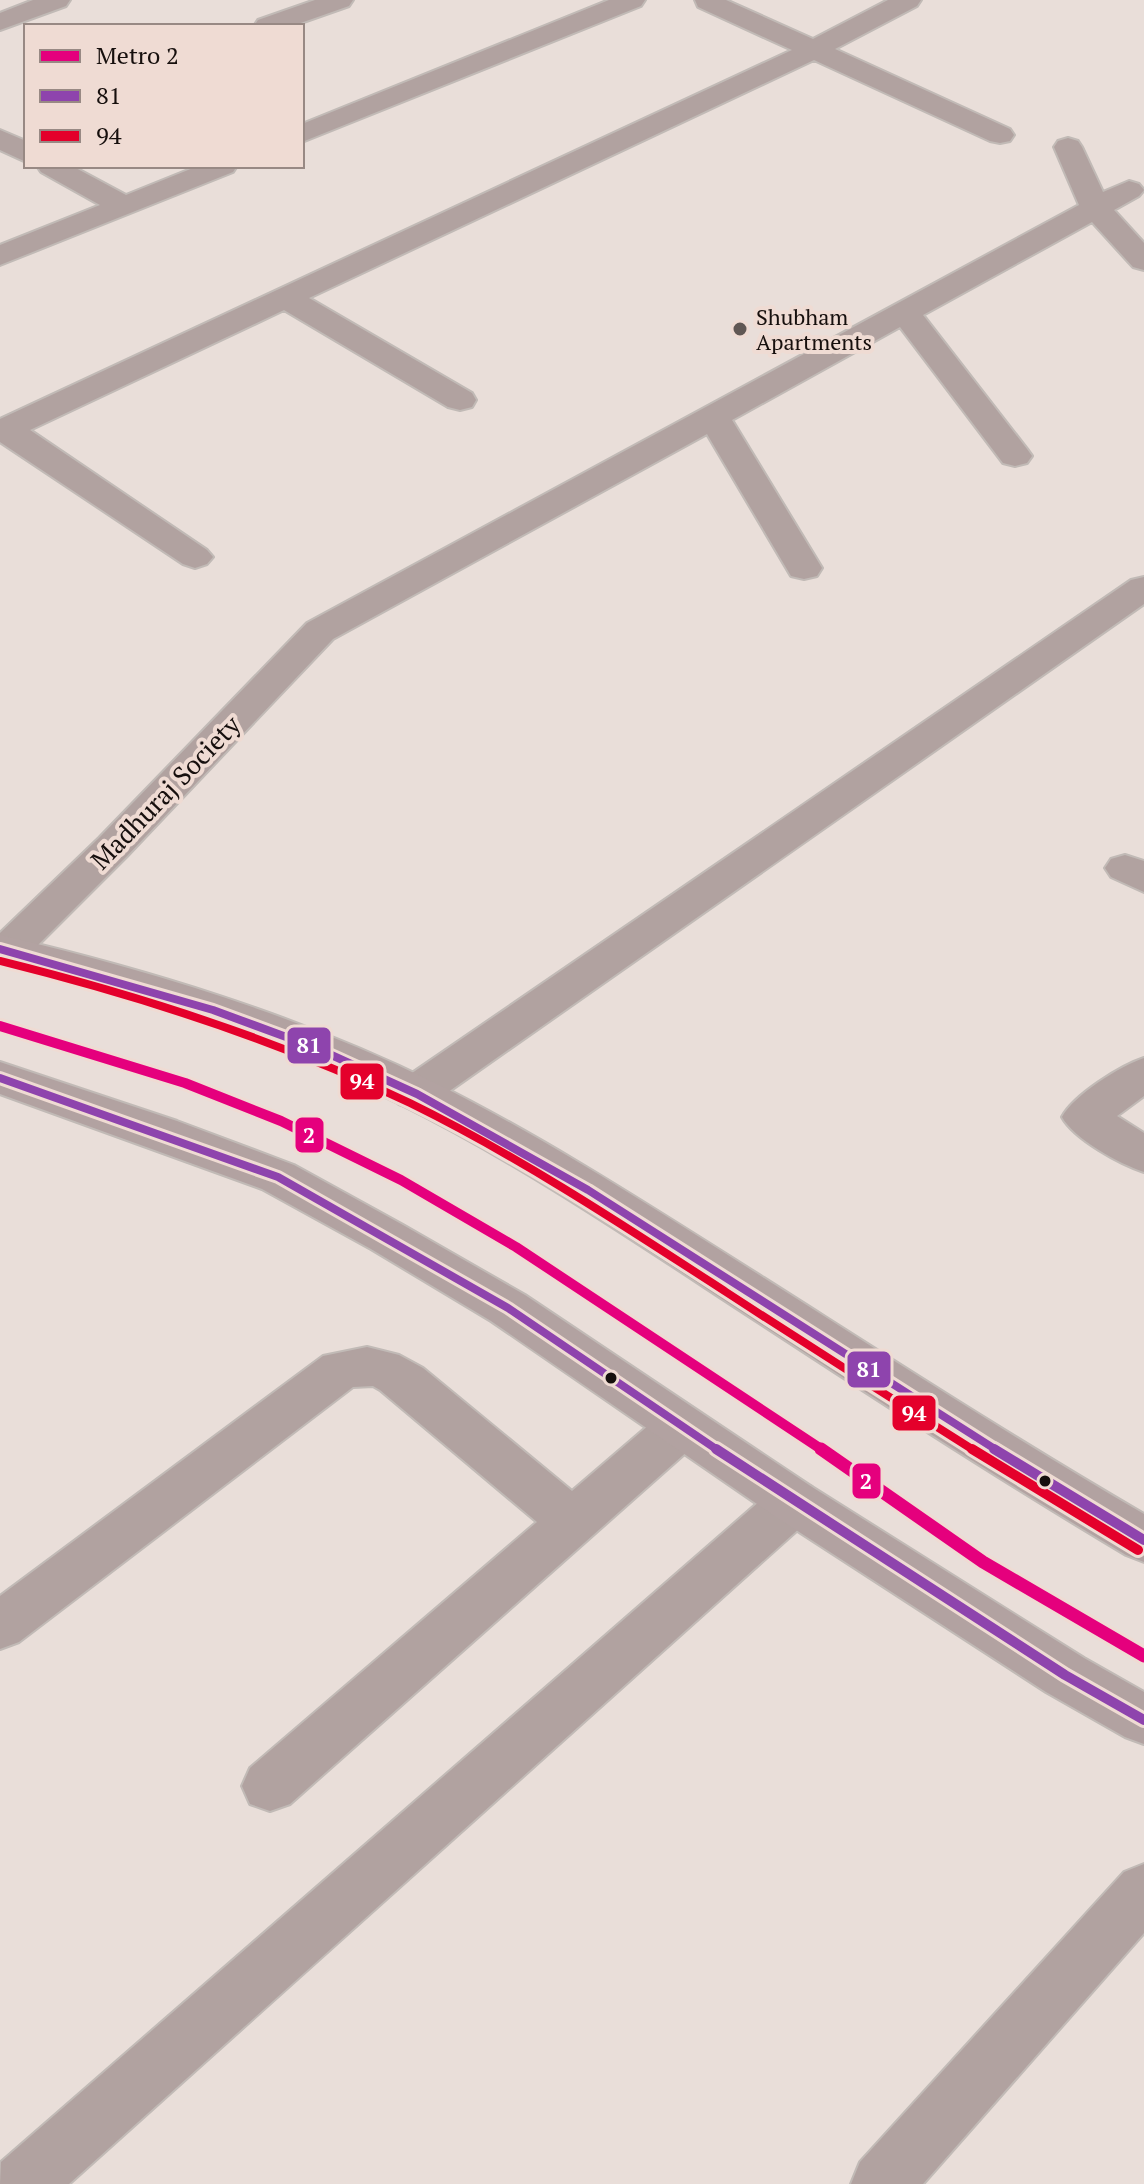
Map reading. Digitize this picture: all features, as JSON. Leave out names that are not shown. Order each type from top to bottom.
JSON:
[{"type":"main road","points":[[4,950],[125,982],[233,1018],[415,1093],[585,1186],[1044,1482],[1144,1540]]},
{"type":"main road","points":[[4,1083],[278,1177],[508,1308],[794,1502],[1065,1675],[1144,1720]]},
{"type":"street","points":[[0,22],[57,0]]},
{"type":"street","points":[[273,24],[340,0]]},
{"type":"street","points":[[304,133],[632,0]]},
{"type":"street","points":[[3,431],[813,50],[908,0]]},
{"type":"street","points":[[707,1],[1000,135]]},
{"type":"street","points":[[4,125],[24,150]]},
{"type":"street","points":[[1068,147],[1096,209],[1144,261]]},
{"type":"street","points":[[55,168],[124,206]]},
{"type":"street","points":[[0,256],[218,168]]},
{"type":"street","name":"Madhuraj Society","points":[[4,950],[113,847],[320,631],[1129,190]]},
{"type":"street","points":[[286,298],[460,400]]},
{"type":"street","points":[[906,314],[1015,456]]},
{"type":"street","points":[[714,418],[804,568]]},
{"type":"street","points":[[3,431],[195,557]]},
{"type":"street","points":[[415,1093],[1144,588]]},
{"type":"street","points":[[1144,1074],[1084,1117],[1144,1155]]},
{"type":"street","points":[[0,1626],[340,1370],[366,1364],[387,1368],[406,1382],[572,1521]]},
{"type":"street","points":[[270,1786],[681,1427]]},
{"type":"street","points":[[23,2184],[794,1502]]},
{"type":"street","points":[[882,2184],[1144,1891]]},
{"type":"metro line","name":"2","points":[[0,1026],[185,1083],[281,1121],[401,1180],[516,1247],[786,1425],[983,1562],[1144,1656]]},
{"type":"transit line","name":"81","points":[[0,949],[107,977],[265,1028],[367,1070],[461,1116],[588,1190],[947,1419],[1144,1540]]},
{"type":"transit line","name":"94","points":[[0,961],[157,1004],[260,1039],[360,1080],[452,1125],[576,1196],[936,1427],[1138,1550]]},
{"type":"transit line","name":"81","points":[[0,1078],[278,1177],[387,1237],[508,1308],[794,1502],[1065,1675],[1144,1720]]},
{"type":"place","name":"Shubham Apartments","points":[[740,329]]}]
